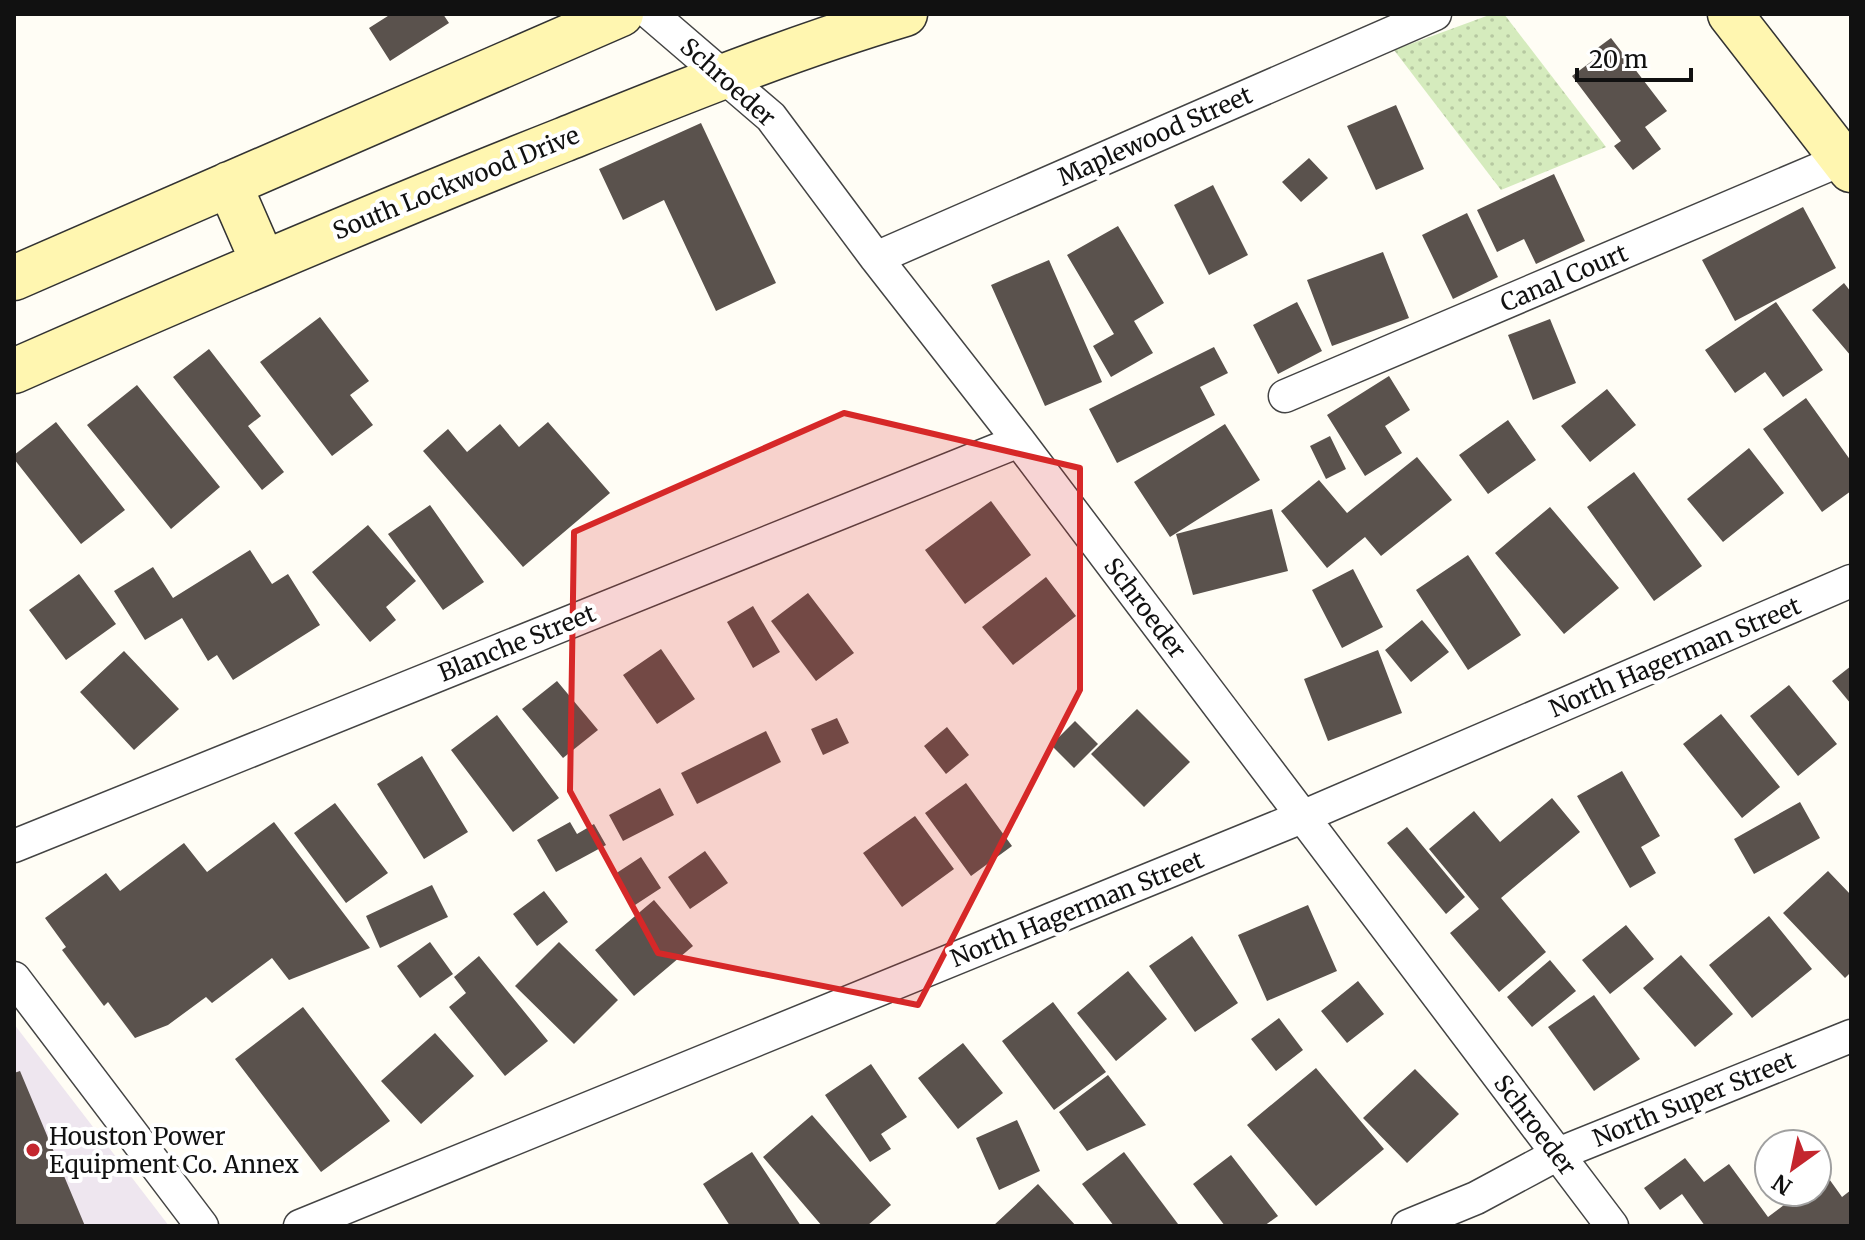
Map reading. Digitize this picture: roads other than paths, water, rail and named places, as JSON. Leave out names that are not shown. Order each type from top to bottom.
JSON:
[{"type":"main road","points":[[14,278],[621,14]]},
{"type":"main road","name":"South Lockwood Drive","points":[[14,371],[263,262],[723,76],[905,14]]},
{"type":"main road","points":[[1730,14],[1847,164]]},
{"type":"main road","points":[[229,184],[263,262]]},
{"type":"street","name":"Schroeder","points":[[651,14],[771,117],[1612,1226]]},
{"type":"street","name":"Maplewood Street","points":[[876,258],[1435,14]]},
{"type":"street","name":"Canal Court","points":[[1285,396],[1847,164]]},
{"type":"street","name":"Blanche Street","points":[[14,846],[1019,441]]},
{"type":"street","name":"North Hagerman Street","points":[[300,1226],[1302,817],[1851,581]]},
{"type":"street","points":[[14,978],[202,1226]]},
{"type":"street","name":"North Super Street","points":[[1408,1226],[1476,1198],[1558,1154],[1851,1036]]},
{"type":"place","name":"Houston Power Equipment Co. Annex","points":[[33,1150]]}]
